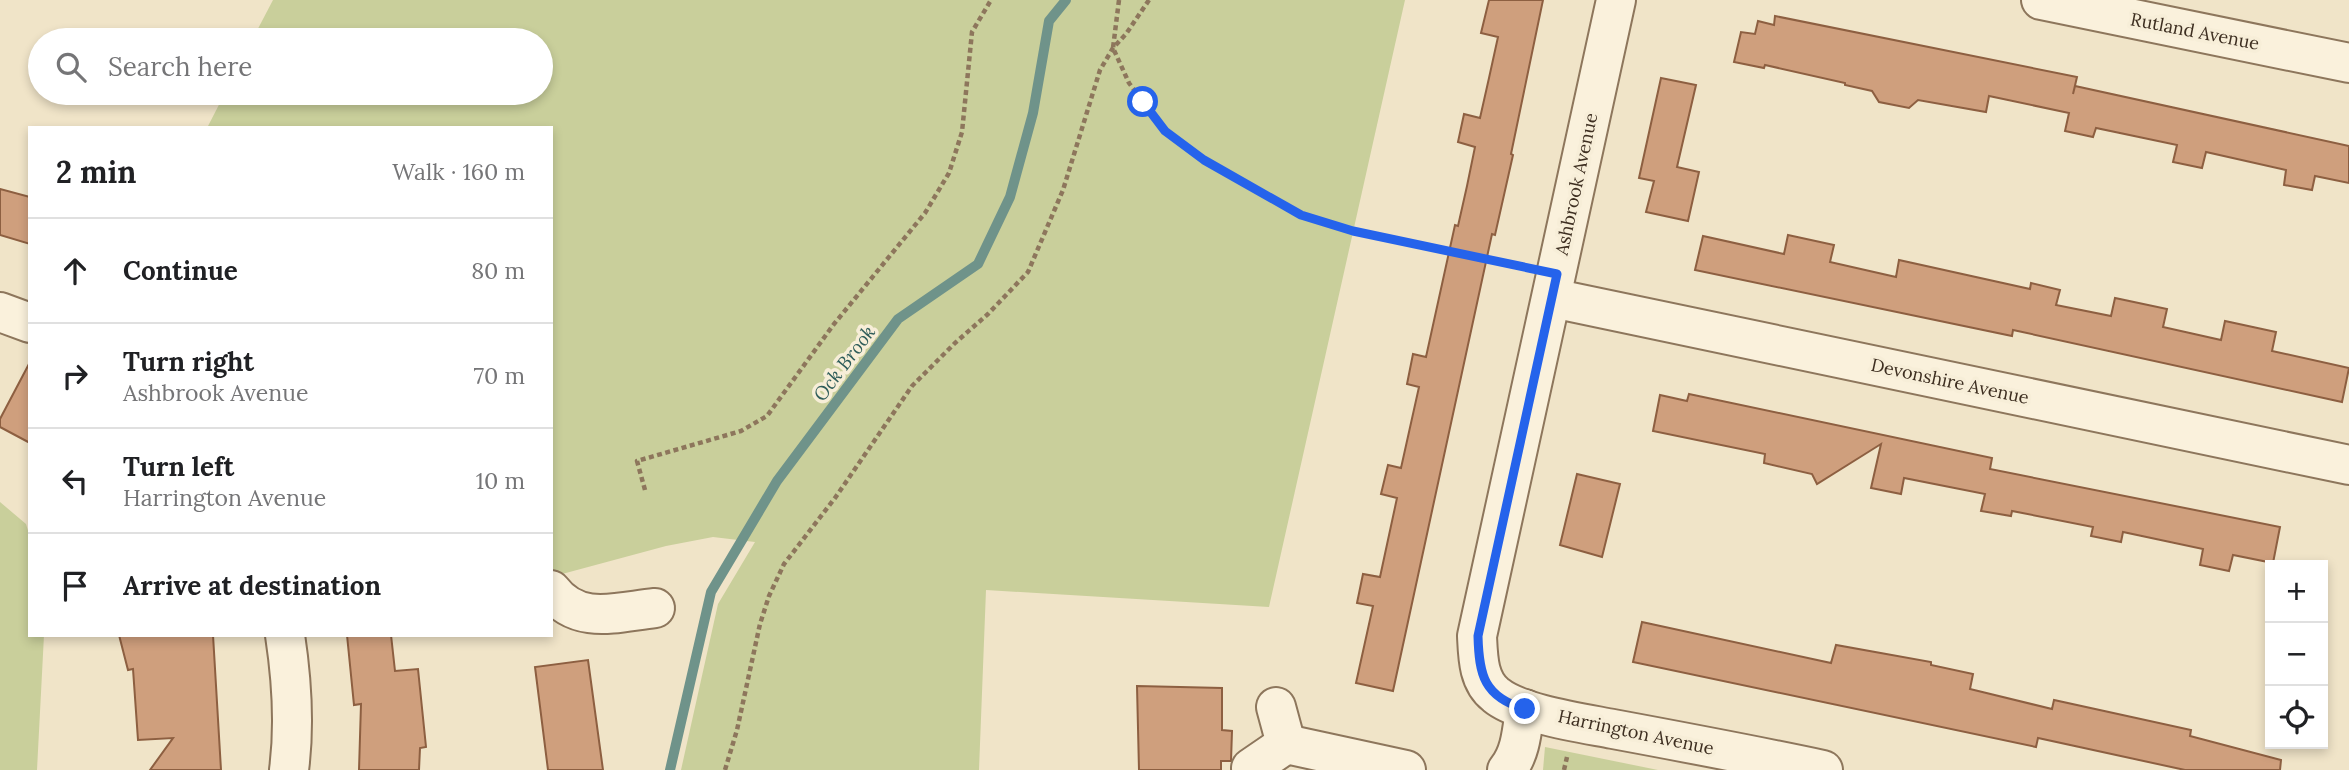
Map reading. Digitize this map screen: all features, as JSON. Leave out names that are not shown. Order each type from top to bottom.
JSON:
[{"type":"street","name":"Ashbrook Avenue","points":[[1509,701],[1483,680],[1478,659],[1478,636],[1616,0]]},
{"type":"street","name":"Rutland Avenue","points":[[2041,0],[2349,63]]},
{"type":"street","name":"Devonshire Avenue","points":[[1555,286],[2349,465]]},
{"type":"street","points":[[0,312],[28,322]]},
{"type":"street","points":[[553,592],[559,600],[590,616],[655,608]]},
{"type":"street","points":[[285,637],[292,675],[293,722],[289,770]]},
{"type":"street","name":"Harrington Avenue","points":[[1509,701],[1575,721],[1811,769]]},
{"type":"street","points":[[1507,770],[1520,743],[1509,701]]},
{"type":"street","points":[[1276,707],[1286,744]]},
{"type":"street","points":[[1251,768],[1286,744],[1406,770]]},
{"type":"path","points":[[645,490],[637,461],[741,430],[767,416],[834,324],[925,213],[949,173],[962,132],[972,32],[990,0]]},
{"type":"path","points":[[1119,0],[1113,48],[1129,83],[1165,131],[1204,160],[1301,215],[1555,286]]},
{"type":"path","points":[[725,770],[737,730],[760,624],[784,564],[835,498],[912,386],[1028,272],[1063,190],[1100,70],[1149,0]]},
{"type":"green space","points":[[273,0],[1405,0],[1269,607],[986,590],[979,770],[681,770],[718,604],[755,542],[713,537],[666,546],[553,576],[553,126],[208,126],[219,105],[553,105],[553,28],[258,28]]},
{"type":"green space","points":[[0,502],[26,524],[28,637],[44,637],[37,770],[0,770]]},
{"type":"green space","points":[[1545,747],[1658,770],[1543,770]]},
{"type":"building","points":[[1489,0],[1543,0],[1511,154],[1513,155],[1495,235],[1492,234],[1393,691],[1356,683],[1373,606],[1357,603],[1363,574],[1380,577],[1397,498],[1381,494],[1388,465],[1401,468],[1419,387],[1407,384],[1413,354],[1426,357],[1455,225],[1458,226],[1467,186],[1475,147],[1458,142],[1464,114],[1480,118],[1498,37],[1481,33]]},
{"type":"building","points":[[1775,16],[2077,77],[2073,94],[2075,86],[2349,146],[2349,183],[2315,176],[2312,190],[2284,185],[2286,170],[2206,152],[2202,168],[2173,162],[2177,145],[2096,128],[2093,137],[2065,131],[2069,113],[1989,96],[1986,112],[1918,100],[1909,108],[1879,102],[1872,91],[1845,83],[1765,65],[1764,68],[1734,62],[1741,32],[1755,34],[1758,21],[1774,25]]},
{"type":"building","points":[[1661,78],[1696,85],[1677,167],[1699,172],[1688,221],[1646,212],[1654,181],[1639,178]]},
{"type":"building","points":[[0,189],[28,196],[28,243],[0,235]]},
{"type":"building","points":[[1788,235],[1834,245],[1830,262],[1896,277],[1899,260],[2030,289],[2031,283],[2060,290],[2056,305],[2111,316],[2115,298],[2167,309],[2163,327],[2221,340],[2225,321],[2276,332],[2272,351],[2349,368],[2342,402],[2013,330],[2012,336],[1695,270],[1703,236],[1784,254]]},
{"type":"building","points":[[28,366],[28,442],[0,427],[0,419]]},
{"type":"building","points":[[1689,394],[1992,458],[1990,469],[2280,527],[2274,560],[2265,561],[2233,555],[2229,571],[2200,565],[2203,549],[2123,532],[2121,542],[2091,536],[2093,527],[2012,511],[2011,516],[1981,511],[1985,494],[1904,478],[1901,494],[1871,488],[1881,444],[1817,484],[1812,474],[1764,463],[1765,454],[1653,431],[1660,395],[1687,401]]},
{"type":"building","points":[[1577,474],[1620,484],[1602,557],[1560,545]]},
{"type":"building","points":[[1642,622],[1831,663],[1836,645],[1931,662],[1931,665],[1973,674],[1970,689],[2052,709],[2054,700],[2191,730],[2190,736],[2281,760],[2280,770],[2185,770],[2038,738],[2036,747],[1633,662]]},
{"type":"building","points":[[120,637],[213,637],[221,770],[150,770],[173,738],[138,740],[133,669],[128,670]]},
{"type":"building","points":[[347,637],[391,637],[395,671],[418,669],[426,747],[420,748],[419,770],[359,770],[361,704],[354,705]]},
{"type":"building","points":[[588,660],[603,770],[548,770],[535,667]]},
{"type":"building","points":[[1137,686],[1222,688],[1222,730],[1232,731],[1231,761],[1221,761],[1221,770],[1139,770]]},
{"type":"waterway","name":"Ock Brook","points":[[670,770],[711,592],[777,481],[898,319],[978,264],[1010,197],[1033,113],[1049,21],[1066,0]]},
{"type":"route","points":[[1143,102],[1165,131],[1204,160],[1301,215],[1353,231],[1557,274],[1478,636],[1478,659],[1483,680],[1494,694],[1509,704],[1525,709]]}]
